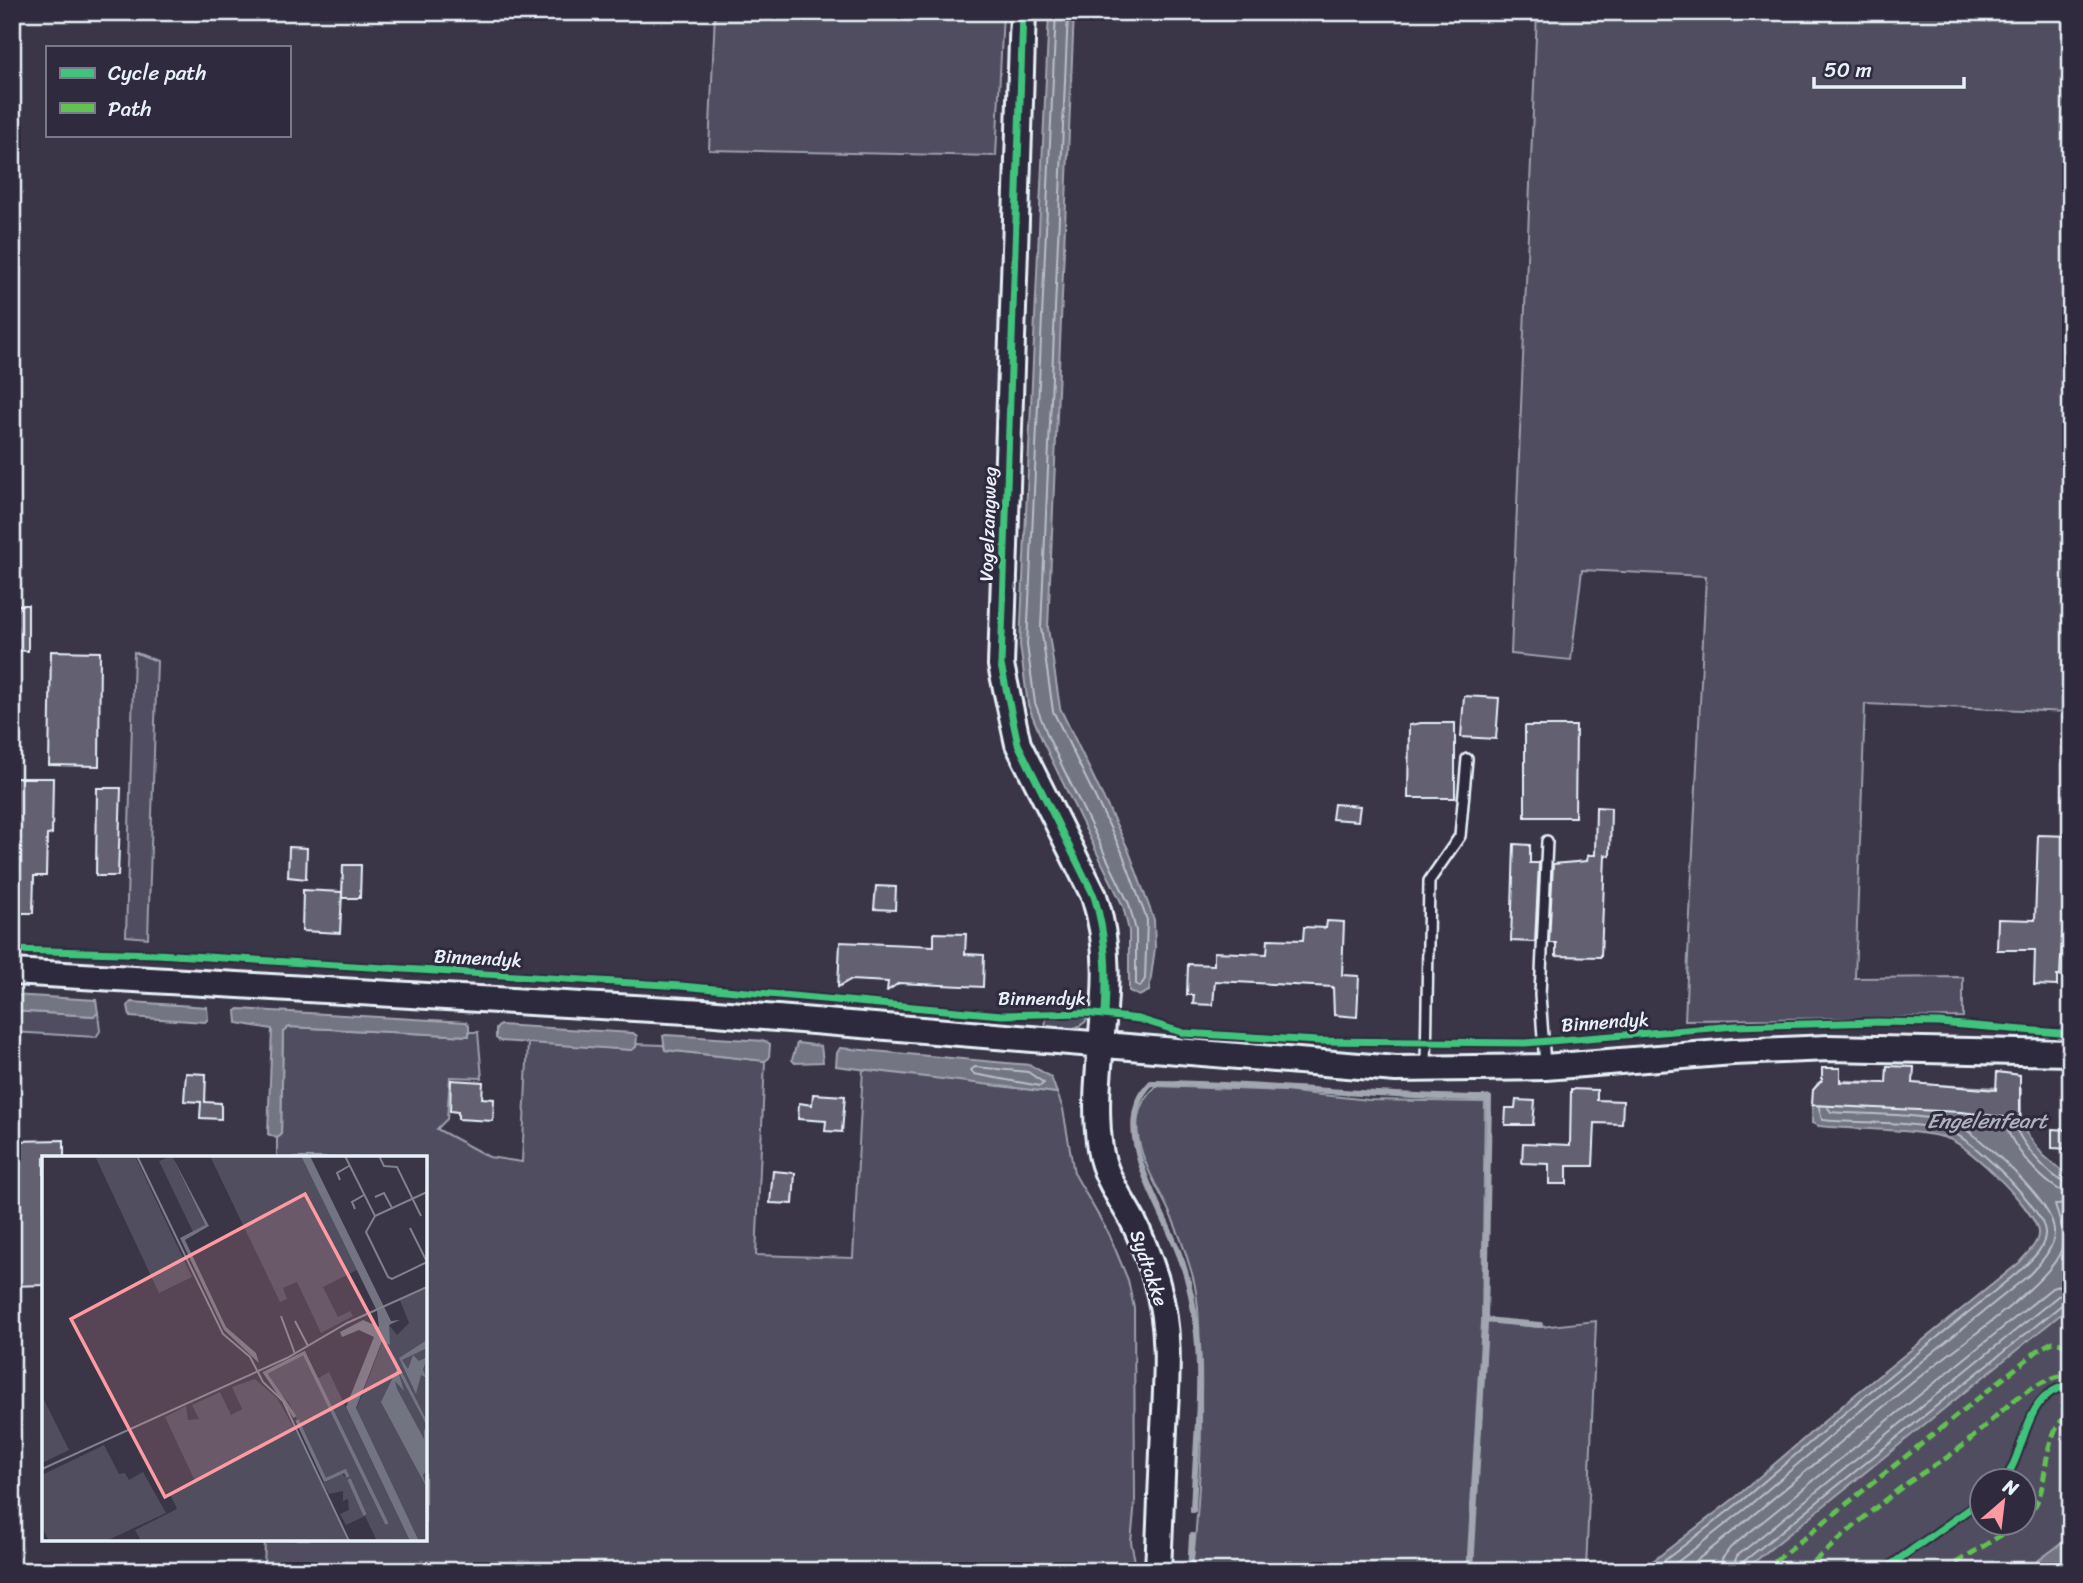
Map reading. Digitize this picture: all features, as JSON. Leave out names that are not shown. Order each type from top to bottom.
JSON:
[{"type":"main road","name":"Vogelzangweg","points":[[1023,12],[1001,665],[1018,744],[1094,897],[1102,922],[1107,958],[1105,1015]]},
{"type":"main road","name":"Binnendyk","points":[[12,972],[704,1012],[1321,1064],[1426,1069],[1545,1067],[1829,1048],[2071,1053]]},
{"type":"main road","name":"Sydtakke","points":[[1105,1015],[1099,1105],[1100,1150],[1112,1185],[1134,1224],[1156,1279],[1164,1313],[1168,1355],[1158,1571]]},
{"type":"lane","points":[[1426,1069],[1429,881],[1460,836],[1467,758]]},
{"type":"lane","points":[[1545,1067],[1540,995],[1547,841]]},
{"type":"shaded area","points":[[715,12],[1003,12],[996,156],[709,150]]},
{"type":"shaded area","points":[[1537,12],[2071,12],[2071,712],[1865,704],[1855,978],[1963,977],[1963,1017],[1685,1020],[1706,576],[1582,570],[1571,660],[1511,654]]},
{"type":"shaded area","points":[[134,652],[157,661],[148,938],[126,936]]},
{"type":"shaded area","points":[[12,1011],[94,1016],[98,1013],[100,1031],[96,1037],[12,1032]]},
{"type":"shaded area","points":[[1046,1018],[1088,1019],[1074,1028],[1045,1030]]},
{"type":"shaded area","points":[[289,1027],[469,1036],[469,1032],[478,1032],[482,1078],[450,1077],[447,1119],[437,1129],[489,1157],[522,1162],[528,1042],[632,1050],[637,1044],[663,1045],[666,1050],[765,1061],[756,1255],[853,1258],[863,1068],[1057,1093],[1063,1109],[1074,1173],[1109,1234],[1128,1280],[1134,1308],[1135,1501],[1131,1542],[1137,1571],[264,1571],[265,1541],[427,1541],[427,1156],[277,1156],[277,1138],[281,1135],[283,1032]]},
{"type":"shaded area","points":[[1157,1086],[1284,1091],[1369,1100],[1485,1102],[1482,1322],[1467,1571],[1192,1571],[1201,1433],[1198,1309],[1193,1277],[1182,1244],[1145,1162],[1137,1129],[1145,1099]]},
{"type":"shaded area","points":[[2071,1295],[2071,1571],[1733,1571]]},
{"type":"shaded area","points":[[1596,1321],[1586,1571],[1473,1571],[1487,1322],[1541,1327]]},
{"type":"water","points":[[1049,12],[1074,12],[1048,628],[1060,708],[1128,849],[1154,920],[1155,948],[1149,991],[1139,996],[1129,991],[1129,931],[1123,906],[1043,742],[1028,705],[1020,645]]},
{"type":"water","points":[[12,995],[96,1000],[98,1013],[94,1016],[12,1011]]},
{"type":"water","points":[[131,1002],[207,1007],[208,1019],[205,1022],[130,1017],[128,1005]]},
{"type":"water","points":[[239,1009],[466,1022],[469,1025],[469,1036],[289,1027],[283,1032],[281,1135],[277,1138],[268,1134],[272,1029],[237,1023],[236,1011]]},
{"type":"water","points":[[500,1025],[633,1033],[637,1036],[636,1047],[632,1050],[500,1041],[496,1038],[496,1029]]},
{"type":"water","points":[[663,1036],[765,1041],[770,1044],[769,1058],[765,1061],[665,1050]]},
{"type":"water","points":[[797,1043],[821,1046],[823,1062],[795,1063],[792,1060]]},
{"type":"water","points":[[840,1048],[1030,1065],[1051,1077],[1057,1093],[836,1066]]},
{"type":"water","name":"Engelenfeart","points":[[1829,1080],[2021,1089],[2021,1126],[2043,1155],[2071,1179],[2071,1306],[1743,1571],[1640,1571],[1736,1497],[1856,1394],[2019,1263],[2032,1249],[2038,1236],[2034,1222],[2014,1195],[1971,1153],[1949,1139],[1921,1133],[1819,1126],[1812,1123],[1813,1091],[1818,1083]]},
{"type":"water","points":[[2066,1540],[2071,1541],[2071,1571],[2024,1571]]},
{"type":"building","points":[[12,605],[28,605],[28,651],[12,650]]},
{"type":"building","points":[[51,651],[100,652],[99,766],[49,765]]},
{"type":"building","points":[[1464,696],[1499,698],[1496,739],[1461,737]]},
{"type":"building","points":[[1455,723],[1455,798],[1408,798],[1409,725]]},
{"type":"building","points":[[1525,726],[1576,726],[1575,817],[1525,817]]},
{"type":"building","points":[[12,778],[53,778],[52,834],[47,835],[46,876],[34,876],[33,913],[12,913]]},
{"type":"building","points":[[97,788],[121,788],[118,876],[96,876]]},
{"type":"building","points":[[1334,804],[1360,806],[1358,821],[1332,819]]},
{"type":"building","points":[[1596,807],[1611,808],[1610,856],[1605,855],[1601,957],[1556,956],[1556,943],[1549,943],[1553,864],[1587,861],[1588,855],[1595,855]]},
{"type":"building","points":[[2038,835],[2071,836],[2070,938],[2062,938],[2057,986],[2034,985],[2035,950],[1997,950],[1998,919],[2035,920]]},
{"type":"building","points":[[1514,844],[1530,845],[1530,863],[1539,863],[1535,942],[1511,941]]},
{"type":"building","points":[[289,847],[307,848],[306,879],[288,877]]},
{"type":"building","points":[[343,865],[361,865],[360,898],[342,898]]},
{"type":"building","points":[[876,886],[896,887],[895,910],[874,909]]},
{"type":"building","points":[[303,890],[342,892],[340,933],[302,931]]},
{"type":"building","points":[[1327,921],[1344,922],[1342,975],[1359,976],[1357,1017],[1334,1015],[1333,987],[1215,981],[1213,1005],[1193,1004],[1194,995],[1187,995],[1188,964],[1214,965],[1214,952],[1267,954],[1268,939],[1303,940],[1304,927],[1326,928]]},
{"type":"building","points":[[934,933],[966,934],[965,954],[984,955],[983,987],[899,983],[887,991],[888,982],[850,980],[838,987],[840,942],[934,946]]},
{"type":"building","points":[[1887,1066],[1914,1067],[1913,1083],[1996,1090],[1997,1072],[2020,1075],[2020,1119],[1961,1112],[1812,1105],[1813,1090],[1822,1080],[1822,1068],[1840,1068],[1840,1082],[1886,1083]]},
{"type":"building","points":[[186,1073],[206,1074],[205,1102],[221,1103],[221,1119],[200,1118],[201,1102],[184,1101]]},
{"type":"building","points":[[451,1080],[483,1082],[482,1098],[494,1099],[493,1121],[458,1119],[458,1112],[450,1111]]},
{"type":"building","points":[[1571,1089],[1597,1090],[1597,1100],[1623,1101],[1622,1124],[1595,1123],[1593,1166],[1567,1166],[1567,1184],[1549,1184],[1549,1164],[1522,1163],[1523,1143],[1570,1145]]},
{"type":"building","points":[[813,1094],[845,1096],[842,1132],[825,1131],[826,1121],[798,1119],[799,1103],[812,1105]]},
{"type":"building","points":[[1516,1100],[1535,1101],[1533,1125],[1505,1125],[1506,1108],[1515,1108]]},
{"type":"building","points":[[2052,1129],[2071,1130],[2071,1149],[2052,1148]]},
{"type":"building","points":[[64,1140],[64,1156],[42,1156],[42,1285],[12,1286],[12,1141]]},
{"type":"building","points":[[773,1171],[795,1173],[793,1204],[770,1203]]},
{"type":"waterway","points":[[1193,1510],[1199,1400],[1197,1334],[1184,1267],[1149,1186],[1136,1142],[1134,1120],[1139,1101],[1151,1083],[1489,1098],[1485,1320],[1470,1571]]},
{"type":"waterway","points":[[1485,1320],[1540,1325]]},
{"type":"waterway","points":[[1190,1571],[1192,1536]]},
{"type":"marked path","points":[[1763,1571],[2041,1348],[2053,1342],[2071,1346]]},
{"type":"marked path","points":[[1803,1571],[1889,1497],[1956,1451],[2023,1394],[2038,1384],[2071,1374]]},
{"type":"marked path","points":[[2038,1499],[2052,1437],[2071,1411]]},
{"type":"marked path","points":[[1943,1571],[1996,1538]]},
{"type":"cycle path","points":[[1023,12],[1001,665],[1018,744],[1094,896],[1105,955],[1105,1015]]},
{"type":"cycle path","points":[[12,950],[157,954],[681,986],[1001,1015],[1085,1013],[1139,1019],[1184,1033],[1318,1041],[1525,1043],[1736,1026],[1878,1022],[1939,1023],[2071,1034]]},
{"type":"cycle path","points":[[2011,1468],[2035,1410],[2043,1399],[2055,1390],[2071,1385]]},
{"type":"cycle path","points":[[1882,1571],[1968,1510]]}]
